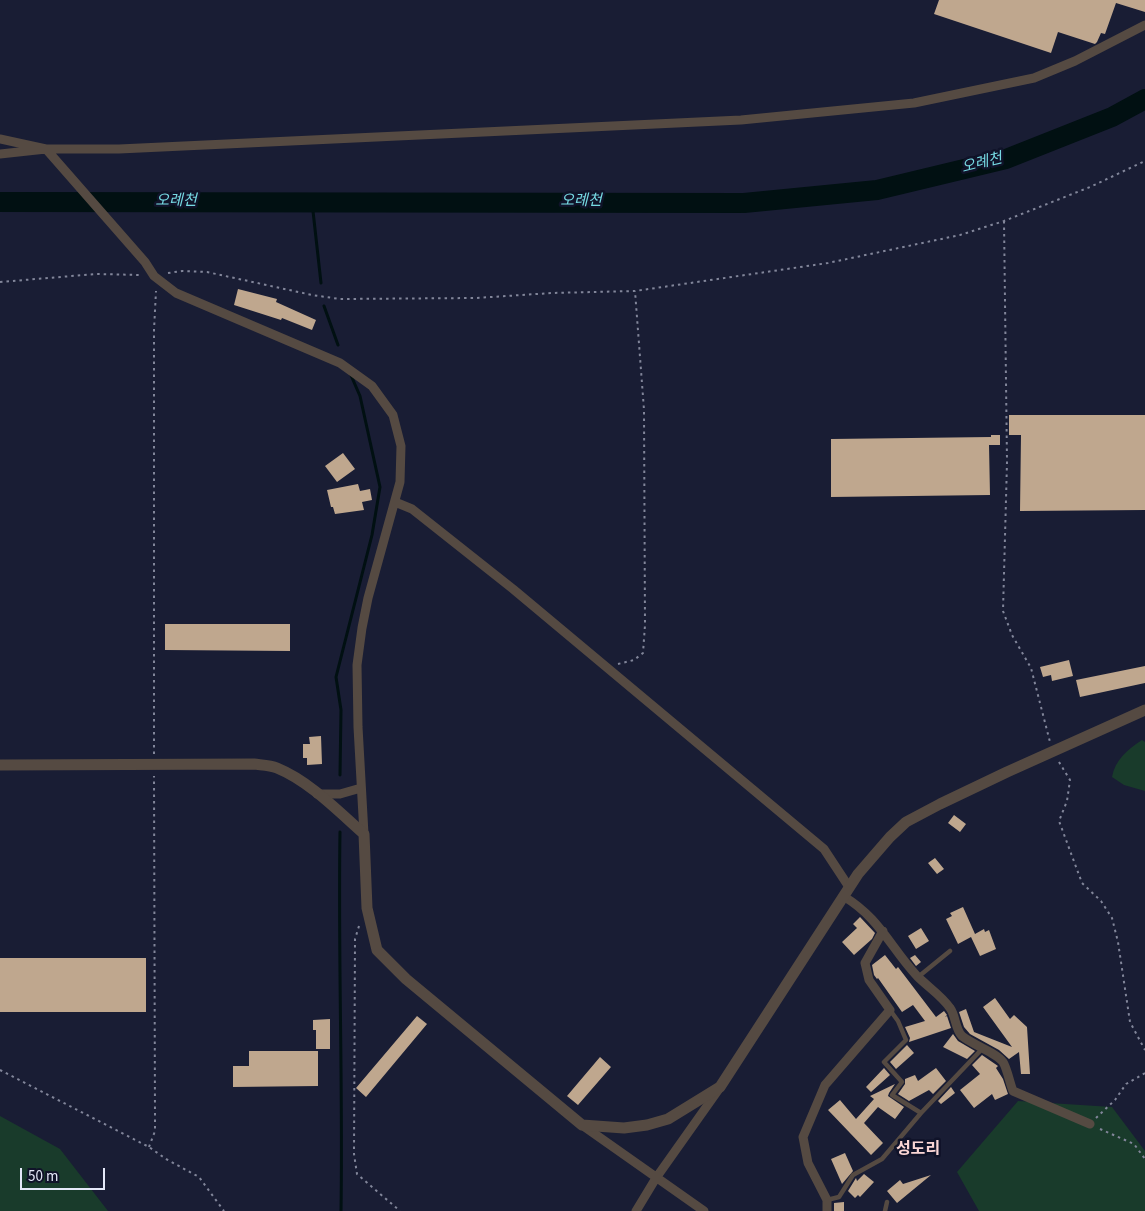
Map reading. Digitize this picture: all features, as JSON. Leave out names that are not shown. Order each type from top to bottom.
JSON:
[{"type":"street","points":[[0,154],[46,149],[119,149],[741,120],[904,104],[927,101],[1034,78],[1075,62],[1145,25]]},
{"type":"street","points":[[0,139],[46,149],[145,262],[154,276],[176,293],[340,363],[372,386],[393,415],[401,446],[400,482],[362,628],[357,683],[366,908],[377,950],[406,979],[582,1125],[704,1211]]},
{"type":"street","points":[[395,502],[412,509],[513,589],[824,849],[846,892],[883,931],[898,954],[918,978],[951,1009],[961,1034],[982,1049],[994,1054],[1004,1063],[1013,1091],[1090,1124]]},
{"type":"street","points":[[636,1211],[656,1178],[720,1087],[858,874],[906,822],[1053,750],[1145,710]]},
{"type":"street","points":[[0,765],[254,764],[274,767],[289,774],[317,794],[364,834]]},
{"type":"street","points":[[317,794],[340,794],[361,788]]},
{"type":"street","points":[[827,1211],[827,1200],[808,1163],[803,1136],[825,1085],[890,1010],[869,980],[865,963],[883,931]]},
{"type":"street","points":[[582,1125],[624,1128],[647,1125],[668,1119],[720,1087]]},
{"type":"lane","points":[[918,978],[950,951]]},
{"type":"lane","points":[[890,1010],[898,1021],[906,1040],[884,1062],[902,1082],[892,1095],[921,1113]]},
{"type":"lane","points":[[827,1200],[839,1196],[853,1175],[882,1159],[921,1113],[982,1049]]},
{"type":"lane","points":[[885,1211],[887,1202]]},
{"type":"path","points":[[0,282],[96,274],[154,276],[182,270],[207,272],[312,295],[340,299],[476,298],[552,293],[635,291],[828,263],[960,235],[1004,221],[1145,161]]},
{"type":"path","points":[[1004,221],[1007,462],[1003,610],[1012,635],[1031,668],[1053,750],[1070,780],[1067,802],[1059,821],[1082,883],[1101,901],[1112,918],[1118,942],[1130,1022],[1145,1050]]},
{"type":"path","points":[[149,1146],[155,1131],[154,330],[156,291],[154,276]]},
{"type":"path","points":[[603,664],[620,664],[634,660],[643,653],[644,410],[635,291]]},
{"type":"path","points":[[361,921],[355,939],[354,1154],[357,1174],[400,1211]]},
{"type":"path","points":[[0,1070],[149,1146],[166,1159],[200,1177],[224,1211]]},
{"type":"path","points":[[1145,1072],[1126,1084],[1115,1100],[1090,1124],[1134,1144],[1145,1159]]},
{"type":"green space","points":[[1142,740],[1145,742],[1145,791],[1124,785],[1112,777],[1119,760]]},
{"type":"green space","points":[[1018,1101],[1112,1107],[1145,1151],[1145,1211],[979,1211],[957,1172]]},
{"type":"green space","points":[[0,1116],[60,1149],[108,1211],[0,1211]]},
{"type":"building","points":[[939,0],[1145,0],[1145,12],[1116,3],[1105,34],[1101,33],[1095,44],[1058,32],[1051,53],[934,14]]},
{"type":"building","points":[[238,289],[277,299],[276,302],[316,320],[312,330],[282,318],[281,320],[234,305]]},
{"type":"building","points":[[1009,415],[1145,415],[1145,510],[1020,511],[1021,435],[1009,435]]},
{"type":"building","points":[[991,435],[1000,435],[1000,445],[989,445],[990,495],[831,497],[831,439],[991,437]]},
{"type":"building","points":[[343,453],[355,469],[337,482],[325,466]]},
{"type":"building","points":[[358,484],[360,491],[370,489],[372,500],[362,502],[364,510],[335,514],[333,507],[331,507],[327,490]]},
{"type":"building","points":[[165,624],[290,624],[290,651],[165,650]]},
{"type":"building","points":[[1069,660],[1073,676],[1052,681],[1051,675],[1043,677],[1040,667]]},
{"type":"building","points":[[1145,666],[1145,683],[1080,697],[1076,680]]},
{"type":"building","points":[[321,736],[322,764],[307,765],[307,758],[303,758],[303,744],[310,744],[309,737]]},
{"type":"building","points":[[954,815],[966,824],[960,832],[948,823]]},
{"type":"building","points":[[935,858],[944,869],[937,874],[928,863]]},
{"type":"building","points":[[963,907],[975,934],[984,929],[985,932],[989,930],[996,949],[980,956],[971,937],[958,944],[946,919],[952,916],[950,913]]},
{"type":"building","points":[[860,917],[875,933],[872,939],[854,955],[842,942],[857,928],[853,924]]},
{"type":"building","points":[[921,928],[929,941],[916,949],[908,936]]},
{"type":"building","points":[[885,955],[896,969],[898,967],[936,1017],[944,1011],[951,1028],[909,1042],[910,1038],[905,1027],[925,1021],[913,1005],[902,1012],[874,975],[872,965]]},
{"type":"building","points":[[915,955],[921,962],[916,966],[910,958]]},
{"type":"building","points":[[0,958],[146,958],[146,1012],[0,1012]]},
{"type":"building","points":[[995,998],[1010,1019],[1014,1015],[1027,1027],[1030,1074],[1021,1074],[1019,1052],[1009,1059],[999,1050],[970,1034],[964,1027],[959,1012],[966,1009],[974,1032],[1012,1047],[983,1007]]},
{"type":"building","points":[[417,1016],[427,1024],[366,1097],[356,1088]]},
{"type":"building","points":[[330,1019],[330,1049],[316,1049],[316,1030],[313,1030],[313,1020]]},
{"type":"building","points":[[953,1034],[958,1041],[975,1051],[967,1059],[943,1047]]},
{"type":"building","points":[[907,1045],[914,1053],[896,1069],[890,1062]]},
{"type":"building","points":[[249,1051],[318,1051],[318,1086],[233,1087],[233,1066],[249,1066]]},
{"type":"building","points":[[982,1055],[998,1066],[996,1068],[1003,1079],[1008,1094],[995,1100],[992,1094],[974,1108],[960,1090],[980,1074],[972,1065]]},
{"type":"building","points":[[600,1057],[611,1067],[578,1105],[567,1096]]},
{"type":"building","points":[[884,1068],[890,1075],[871,1092],[866,1087]]},
{"type":"building","points":[[936,1068],[946,1081],[933,1094],[929,1090],[909,1101],[898,1094],[905,1084],[905,1079],[915,1075],[918,1081]]},
{"type":"building","points":[[895,1084],[888,1096],[904,1107],[895,1119],[878,1107],[864,1123],[883,1143],[871,1155],[828,1110],[840,1100],[856,1119],[874,1099],[870,1096]]},
{"type":"building","points":[[951,1087],[955,1093],[941,1104],[938,1101]]},
{"type":"building","points":[[845,1153],[853,1171],[842,1184],[831,1159]]},
{"type":"building","points":[[864,1174],[874,1182],[860,1197],[858,1195],[855,1198],[848,1191],[856,1178],[857,1181]]},
{"type":"building","points":[[931,1175],[897,1203],[887,1191],[900,1180],[903,1184]]},
{"type":"building","points":[[844,1202],[844,1211],[834,1211],[834,1203]]},
{"type":"waterway","name":"오례천","points":[[0,202],[744,203],[877,190],[1006,159],[1112,117],[1145,99]]},
{"type":"waterway","points":[[312,202],[321,283]]},
{"type":"waterway","points":[[324,306],[338,345]]},
{"type":"waterway","points":[[340,775],[341,710],[336,677],[372,535],[380,487],[360,396],[350,373]]},
{"type":"waterway","points":[[340,832],[341,1211]]},
{"type":"district","name":"성도리","points":[[918,1150]]}]
